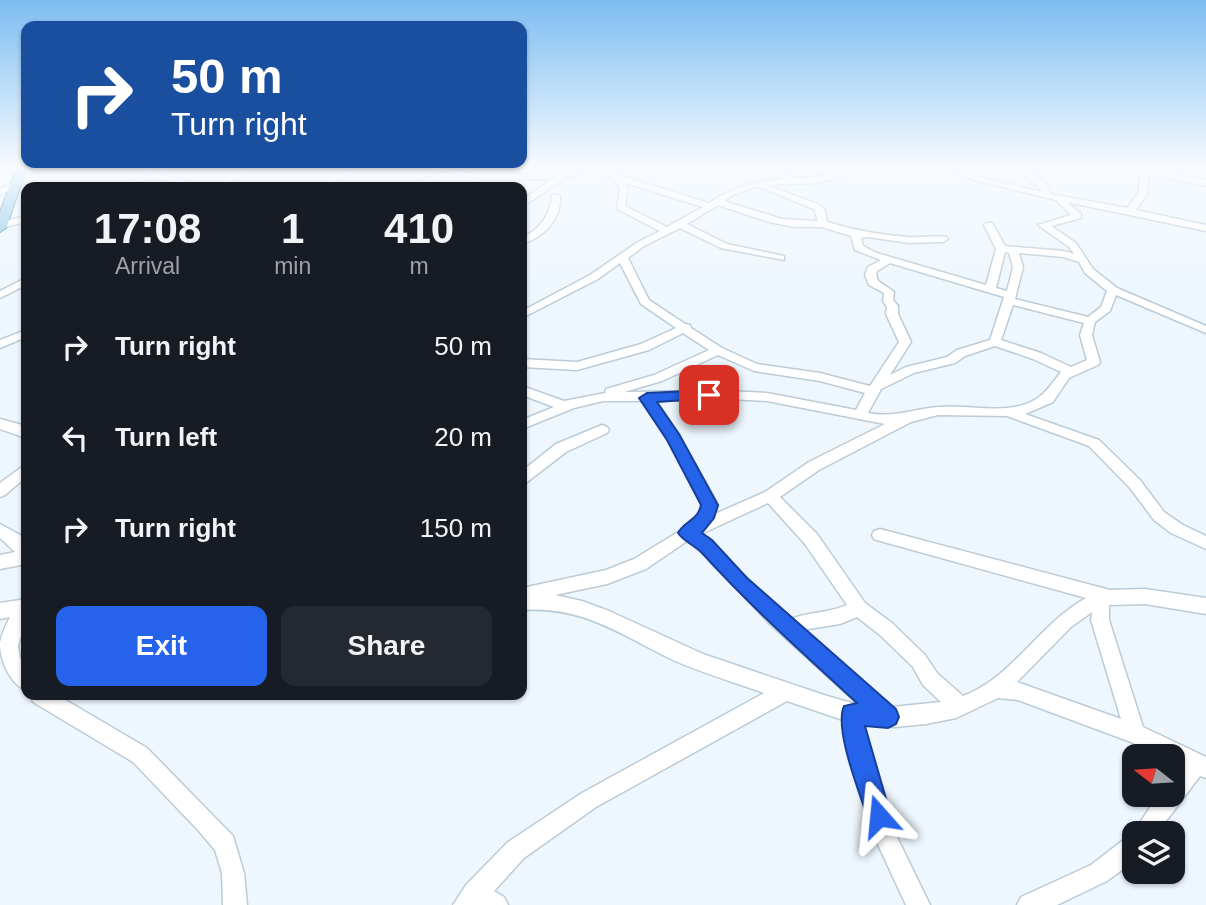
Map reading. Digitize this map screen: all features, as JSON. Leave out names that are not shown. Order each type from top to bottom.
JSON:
[{"type":"main road","points":[[1,227],[7,209]]},
{"type":"street","points":[[527,238],[546,225],[554,209]]},
{"type":"street","points":[[624,209],[667,231]]},
{"type":"street","points":[[527,312],[594,278],[641,244],[707,209]]},
{"type":"street","points":[[732,209],[766,220],[804,225],[823,224],[857,236],[868,234],[909,240],[943,239]]},
{"type":"street","points":[[819,209],[823,224]]},
{"type":"street","points":[[1069,209],[1077,216],[1043,225],[1073,245],[1095,277],[1113,290],[1206,330]]},
{"type":"street","points":[[1120,209],[1206,228]]},
{"type":"street","points":[[1,227],[21,221]]},
{"type":"street","points":[[681,225],[724,246],[780,258]]},
{"type":"street","points":[[989,225],[1018,267],[995,342]]},
{"type":"street","points":[[857,236],[858,248],[887,261],[1090,321]]},
{"type":"street","points":[[1007,250],[1063,254],[1082,260]]},
{"type":"street","points":[[990,290],[1007,250]]},
{"type":"street","points":[[623,258],[643,300],[718,351],[754,367],[875,388],[910,370],[951,360],[961,353],[995,342],[1037,356],[1071,372]]},
{"type":"street","points":[[860,416],[905,342],[892,314],[893,306],[888,301],[889,292],[873,283],[870,275],[872,270],[887,261]]},
{"type":"street","points":[[0,296],[21,284]]},
{"type":"street","points":[[527,423],[572,405],[603,397],[757,396],[877,419],[906,418],[944,410],[1008,412],[1027,409],[1048,399],[1058,382],[1071,372],[1094,362],[1086,335],[1090,321],[1106,309],[1113,290]]},
{"type":"street","points":[[527,364],[577,366],[645,347],[686,327]]},
{"type":"street","points":[[0,344],[21,335]]},
{"type":"street","points":[[603,397],[616,389],[670,374],[718,351]]},
{"type":"street","points":[[527,392],[557,405],[572,405]]},
{"type":"street","points":[[530,595],[626,570],[651,559],[693,529],[708,513],[709,505],[674,438],[647,398]]},
{"type":"street","points":[[1008,412],[1094,443],[1135,484],[1159,516],[1177,530],[1206,543]]},
{"type":"street","points":[[693,529],[769,496],[814,466],[906,418]]},
{"type":"street","points":[[0,424],[21,429]]},
{"type":"street","points":[[527,474],[561,448],[603,430]]},
{"type":"street","points":[[0,491],[21,473]]},
{"type":"street","points":[[769,496],[811,539],[859,608],[886,629],[919,661],[930,679],[959,706]]},
{"type":"street","points":[[693,529],[740,583],[888,717]]},
{"type":"street","points":[[0,530],[21,549]]},
{"type":"street","points":[[880,535],[1105,598],[1129,597],[1206,606]]},
{"type":"street","points":[[0,562],[21,556]]},
{"type":"street","points":[[530,595],[586,610],[699,662],[852,714],[888,717],[920,715],[959,706],[995,689],[1059,627],[1105,598]]},
{"type":"street","points":[[1105,598],[1100,620],[1135,734]]},
{"type":"street","points":[[0,611],[21,608]]},
{"type":"street","points":[[788,628],[808,620],[840,616],[859,608]]},
{"type":"street","points":[[21,614],[13,627],[8,649],[11,660],[21,674]]},
{"type":"street","points":[[995,689],[1018,691],[1135,734],[1201,766],[1185,781]]},
{"type":"street","points":[[469,899],[516,850],[589,800],[786,691]]},
{"type":"street","points":[[48,700],[140,755],[206,822],[225,845],[233,873],[234,905]]},
{"type":"street","points":[[852,714],[858,747],[885,836],[918,905]]},
{"type":"street","points":[[1029,905],[1098,872],[1122,857]]},
{"type":"street","points":[[469,899],[496,905]]},
{"type":"route","points":[[709,395],[647,398],[674,438],[710,508],[699,526],[687,533],[706,545],[740,583],[888,717],[852,714],[858,747],[879,816]]}]
